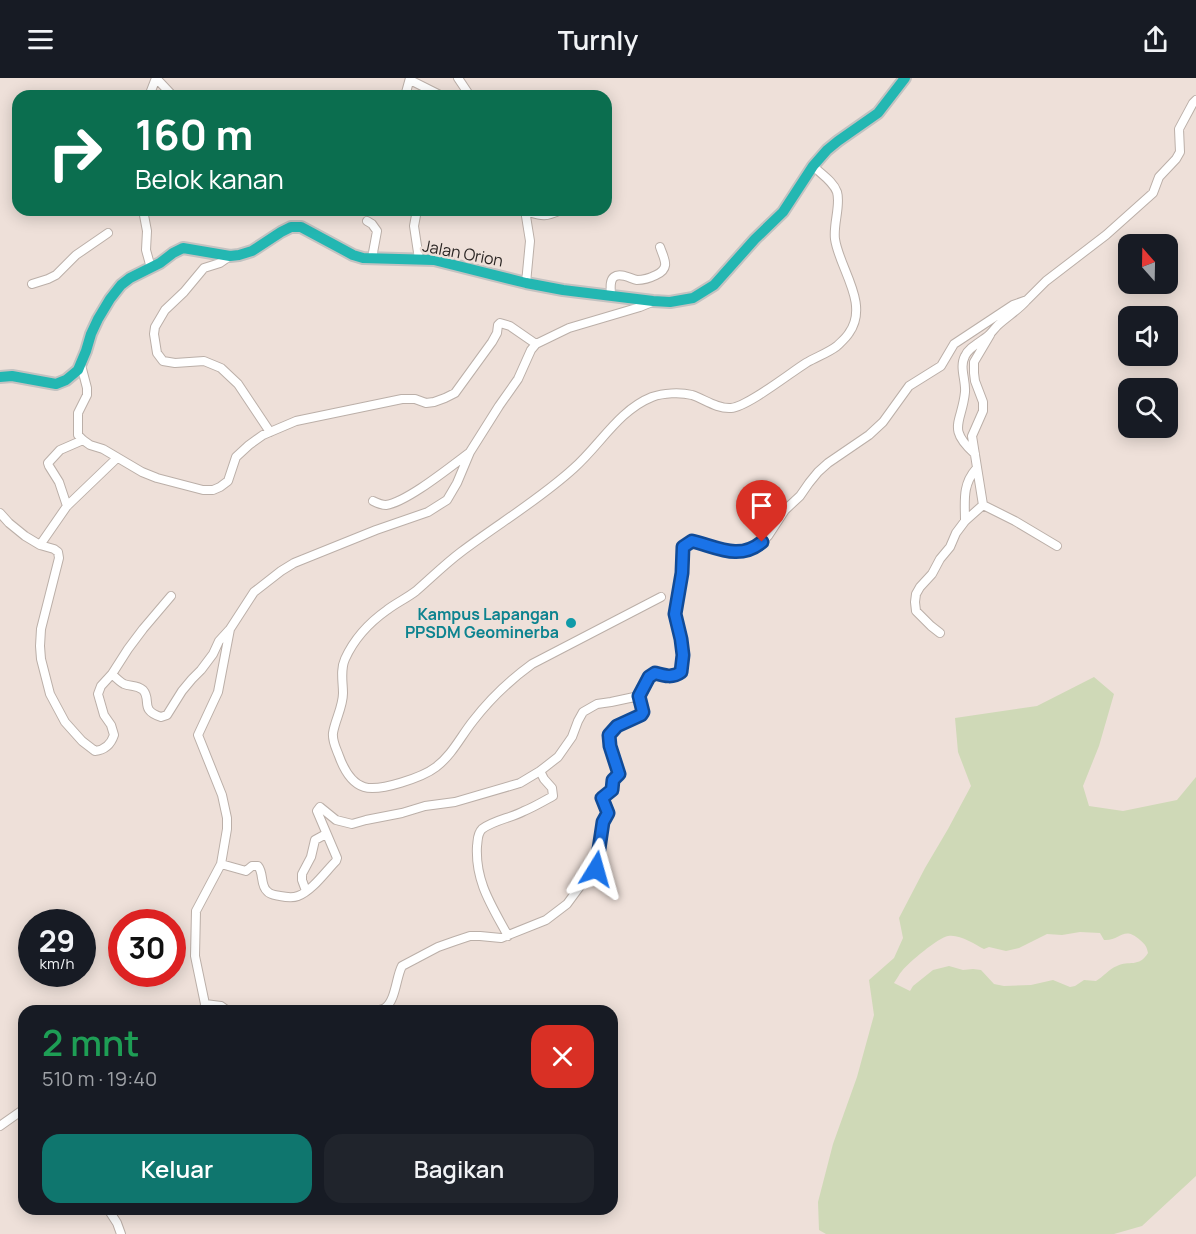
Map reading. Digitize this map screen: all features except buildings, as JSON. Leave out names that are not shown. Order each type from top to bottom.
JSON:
[{"type":"highway","name":"Jalan Orion","points":[[81,365],[98,319],[110,299],[130,278],[152,268],[183,248],[230,256],[239,255],[291,227],[301,227],[363,258],[420,259],[447,263],[526,283],[611,296],[653,301],[682,301],[693,298],[714,285],[755,239],[783,212],[813,166],[827,150],[878,113],[905,78]]},
{"type":"highway","points":[[0,377],[12,376],[56,384],[66,380],[81,365]]},
{"type":"street","points":[[156,78],[167,90]]},
{"type":"street","points":[[410,79],[431,90]]},
{"type":"street","points":[[975,454],[963,444],[959,436],[958,426],[966,390],[963,362],[965,355],[1017,311],[1046,281],[1132,213],[1153,193],[1159,177],[1180,152],[1179,129],[1192,103],[1196,100]]},
{"type":"street","points":[[661,597],[532,664],[516,676],[473,721],[436,767],[415,778],[373,788],[363,787],[343,766],[333,742],[343,696],[341,673],[344,660],[369,624],[416,591],[441,567],[553,486],[577,466],[625,414],[643,401],[669,393],[691,395],[732,409],[747,402],[834,347],[848,335],[855,324],[857,312],[848,275],[835,239],[837,193],[831,183],[813,166]]},
{"type":"street","points":[[144,216],[147,231],[146,250],[152,268]]},
{"type":"street","points":[[416,216],[414,226],[420,259]]},
{"type":"street","points":[[526,216],[530,241],[526,283]]},
{"type":"street","points":[[367,221],[377,231],[372,258]]},
{"type":"street","points":[[32,284],[56,275],[76,255],[108,232]]},
{"type":"street","points":[[611,296],[611,282],[618,275],[636,280],[660,273],[666,266],[660,247]]},
{"type":"street","points":[[230,256],[220,263],[204,268],[165,310],[155,327],[156,346],[163,361],[175,363],[204,361],[221,368],[238,384],[270,432]]},
{"type":"street","points":[[387,1005],[397,985],[402,966],[438,947],[470,936],[501,938],[546,920],[567,904],[596,869],[603,822],[608,813],[602,798],[612,790],[613,780],[619,774],[609,735],[617,726],[641,715],[643,712],[639,696],[649,677],[655,673],[668,677],[681,672],[683,655],[675,614],[682,573],[683,547],[692,541],[733,552],[754,549],[768,536],[785,510],[800,496],[818,472],[883,422],[909,386],[941,366],[954,344],[1013,305],[1027,300]]},
{"type":"street","points":[[112,674],[125,684],[136,685],[142,689],[146,694],[148,710],[154,715],[161,717],[167,714],[182,691],[213,654],[219,641],[230,629],[254,592],[281,571],[294,563],[429,512],[447,500],[470,452],[518,379],[536,344],[569,328],[653,301]]},
{"type":"street","points":[[81,365],[87,388],[87,395],[78,413],[78,435],[83,440],[157,478],[203,490],[213,490],[228,481],[236,457],[249,445],[270,432],[296,421],[402,399],[434,402],[455,393],[497,333],[500,323],[510,326],[536,344]]},
{"type":"street","points":[[983,505],[972,436],[982,411],[983,402],[975,381],[974,362],[990,334]]},
{"type":"street","points":[[964,383],[981,396]]},
{"type":"street","points":[[67,506],[59,482],[48,463],[60,450],[83,440]]},
{"type":"street","points":[[373,501],[385,505],[404,498],[470,452]]},
{"type":"street","points":[[40,545],[67,506],[117,458]]},
{"type":"street","points":[[965,521],[966,487],[976,469]]},
{"type":"street","points":[[940,633],[916,611],[916,594],[932,574],[939,559],[950,547],[965,521],[983,505]]},
{"type":"street","points":[[983,505],[1057,546]]},
{"type":"street","points":[[0,513],[40,545],[58,552],[59,558],[41,629],[40,646],[44,674],[50,694],[65,722],[82,741],[95,751],[108,746],[114,735],[104,715],[98,694],[101,686],[112,674],[142,628],[171,596]]},
{"type":"street","points":[[205,1005],[195,956],[196,911],[221,864],[227,830],[226,807],[198,735],[218,692],[230,629]]},
{"type":"street","points":[[221,864],[246,871],[252,866],[258,866],[261,869],[265,889],[272,895],[298,896],[316,882],[338,858],[317,811],[320,807],[336,820],[352,824],[424,806],[455,802],[520,783],[558,757],[572,736],[583,712],[597,704],[639,696]]},
{"type":"street","points":[[508,936],[482,884],[477,860],[478,835],[489,825],[524,812],[552,796],[552,788],[540,771]]},
{"type":"street","points":[[306,891],[302,873],[311,857],[315,840],[326,834]]},
{"type":"street","points":[[0,1126],[18,1113]]},
{"type":"street","points":[[112,1215],[120,1234]]},
{"type":"green space","points":[[1094,677],[1114,694],[1099,746],[1083,786],[1089,806],[1123,811],[1177,800],[1196,777],[1196,1176],[1142,1226],[1114,1234],[826,1234],[819,1230],[818,1202],[833,1144],[857,1077],[874,1015],[869,980],[894,958],[903,938],[899,918],[971,786],[958,752],[955,718],[1037,706]],"holes":[[[1100,933],[1104,940],[1130,934],[1144,944],[1148,953],[1141,961],[1114,967],[1096,981],[1084,980],[1070,987],[1053,980],[1031,985],[1004,986],[994,984],[981,970],[963,970],[949,966],[933,970],[910,991],[894,983],[905,967],[948,936],[962,938],[984,949],[989,947],[1006,951],[1019,948],[1047,934]]]},
{"type":"place","name":"Kampus Lapangan PPSDM Geominerba","points":[[571,623]]},
{"type":"route","points":[[596,869],[603,822],[608,813],[602,798],[612,790],[613,780],[619,774],[609,735],[617,726],[641,715],[643,712],[639,696],[649,677],[655,673],[668,677],[681,672],[683,655],[675,614],[682,573],[683,547],[692,541],[722,550],[742,552],[754,549],[762,542]]}]
